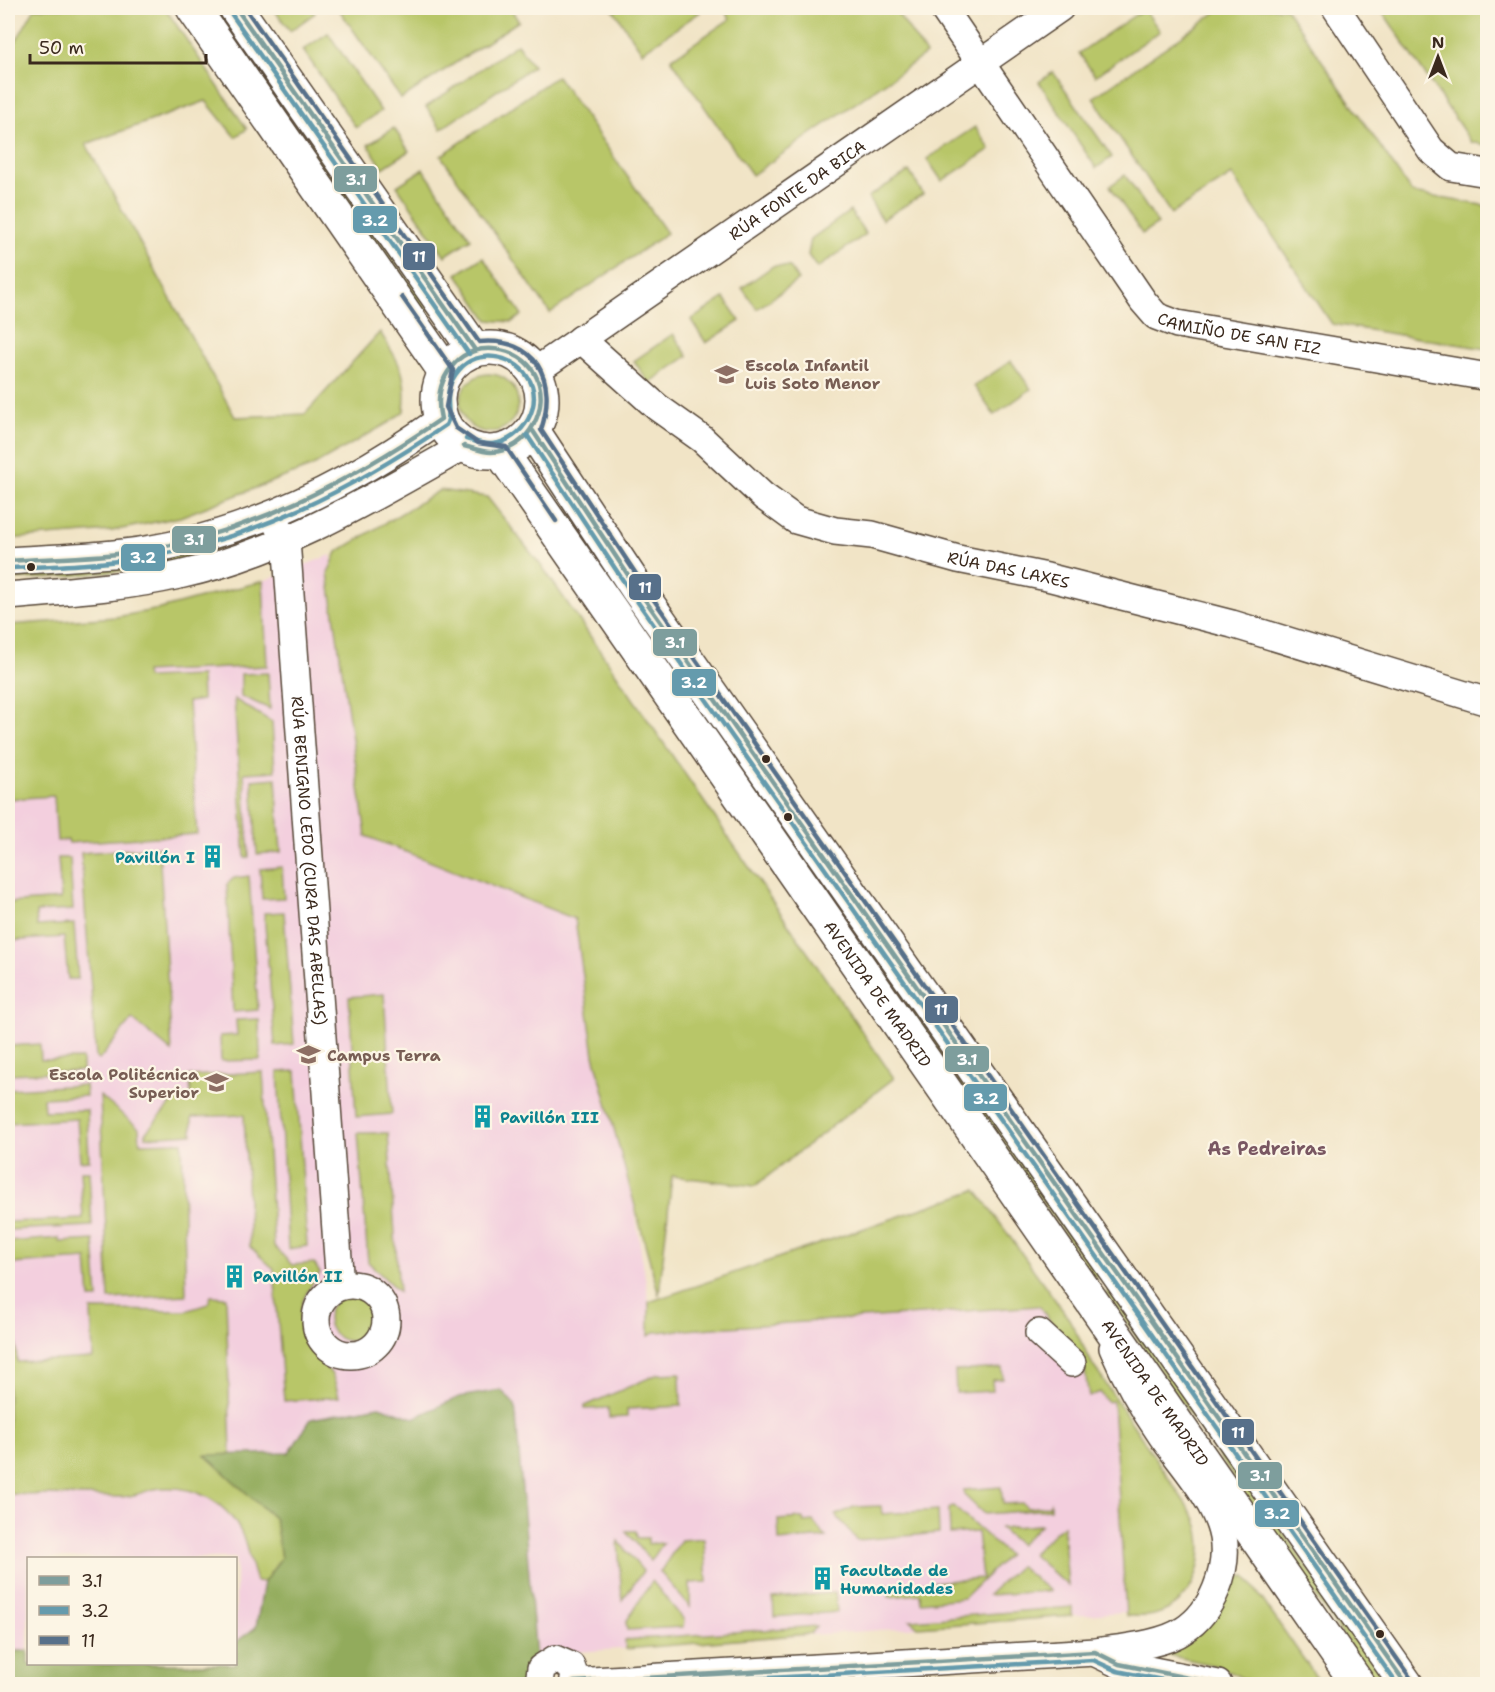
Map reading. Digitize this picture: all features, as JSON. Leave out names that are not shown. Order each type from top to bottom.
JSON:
[{"type":"street","points":[[193,8],[446,373]]},
{"type":"street","points":[[236,8],[475,350]]},
{"type":"street","name":"CAMIÑO DE SAN FIZ","points":[[943,8],[1143,301],[1156,316],[1177,324],[1488,377]]},
{"type":"street","name":"RÚA FONTE DA BICA","points":[[534,372],[1060,8]]},
{"type":"street","points":[[1335,8],[1431,150],[1451,166],[1488,173]]},
{"type":"street","name":"RÚA DAS LAXES","points":[[581,339],[657,407],[702,440],[764,496],[796,520],[835,531],[872,535],[958,559],[1047,577],[1232,624],[1488,702]]},
{"type":"street","points":[[486,348],[504,350],[522,359],[534,372],[542,390],[541,412],[533,431],[517,445],[501,452],[475,450],[464,446],[450,433],[441,419],[439,391],[446,373],[457,359],[475,350],[486,348]]},
{"type":"street","points":[[8,561],[140,551],[225,532],[272,515],[401,448],[441,419]]},
{"type":"street","points":[[533,431],[642,596],[1406,1684]]},
{"type":"street","points":[[8,596],[133,585],[213,566],[286,541],[416,474],[464,446]]},
{"type":"street","name":"AVENIDA DE MADRID","points":[[501,452],[1358,1684]]},
{"type":"street","points":[[272,515],[286,541]]},
{"type":"street","name":"RÚA BENIGNO LEDO (CURA DAS ABELLAS)","points":[[286,541],[340,1286]]},
{"type":"street","points":[[539,1684],[541,1668],[555,1659],[571,1666],[574,1683],[1095,1652],[1149,1643],[1184,1630],[1211,1602],[1222,1577],[1223,1538],[1211,1505],[1130,1386],[1090,1297]]},
{"type":"street","points":[[1039,1333],[1072,1363]]},
{"type":"street","points":[[1095,1652],[1119,1664],[1218,1684]]},
{"type":"shaded area","name":"Campus Terra","points":[[331,555],[377,842],[589,919],[649,1302],[976,1190],[1069,1319],[1113,1400],[1126,1612],[536,1655],[538,1682],[8,1684],[8,624],[116,617],[160,609],[263,581]]},
{"type":"green space","points":[[35,8],[165,8],[247,129],[235,137],[206,101],[86,144],[235,417],[305,414],[380,332],[401,368],[405,387],[404,411],[390,422],[313,466],[180,517],[112,531],[8,539],[8,55]]},
{"type":"green space","points":[[211,8],[220,8],[430,311],[421,315]]},
{"type":"green space","points":[[273,8],[311,8],[315,13],[290,31]]},
{"type":"green space","points":[[338,8],[510,8],[519,21],[401,99]]},
{"type":"green space","points":[[612,8],[697,8],[700,12],[642,52]]},
{"type":"green space","points":[[723,8],[894,8],[926,54],[752,175],[671,59],[730,19]]},
{"type":"green space","points":[[1222,8],[1286,8],[1412,193],[1487,206],[1487,349],[1332,324],[1232,175],[1171,214],[1093,98]]},
{"type":"green space","points":[[1380,8],[1487,8],[1487,145],[1471,142]]},
{"type":"green space","points":[[1144,9],[1160,31],[1095,76],[1079,53]]},
{"type":"green space","points":[[328,33],[381,111],[356,128],[303,50]]},
{"type":"green space","points":[[517,44],[533,66],[441,129],[426,107]]},
{"type":"green space","points":[[1053,72],[1112,157],[1096,168],[1039,82]]},
{"type":"green space","points":[[557,76],[667,233],[550,313],[441,156]]},
{"type":"green space","points":[[975,127],[990,149],[942,181],[927,159]]},
{"type":"green space","points":[[394,128],[409,151],[383,168],[368,145]]},
{"type":"green space","points":[[423,169],[471,239],[445,256],[397,186]]},
{"type":"green space","points":[[909,171],[923,194],[882,220],[868,197]]},
{"type":"green space","points":[[1125,175],[1158,224],[1142,234],[1110,186]]},
{"type":"green space","points":[[850,211],[866,234],[817,268],[808,255],[811,239]]},
{"type":"green space","points":[[483,257],[522,315],[512,322],[488,320],[457,274]]},
{"type":"green space","points":[[773,266],[790,267],[798,280],[757,309],[742,288]]},
{"type":"green space","points":[[724,298],[740,321],[706,343],[691,320]]},
{"type":"green space","points":[[673,334],[688,356],[649,383],[634,361]]},
{"type":"green space","points":[[1011,361],[1031,389],[994,415],[974,386]]},
{"type":"green space","points":[[483,374],[495,374],[510,382],[518,397],[518,409],[510,424],[495,432],[483,432],[468,424],[460,409],[460,397],[468,382]]},
{"type":"green space","points":[[440,490],[487,497],[546,572],[894,1078],[755,1186],[672,1176],[659,1295],[594,1055],[575,919],[366,836],[328,573],[337,552]]},
{"type":"green space","points":[[563,503],[790,827],[781,832],[557,507]]},
{"type":"green space","points":[[239,537],[241,541],[213,551],[155,565],[126,570],[8,580],[8,574]]},
{"type":"green space","points":[[263,581],[267,666],[145,672],[146,678],[201,676],[202,700],[188,702],[197,834],[69,843],[68,840],[57,841],[54,796],[8,799],[8,625],[116,617],[160,609]]},
{"type":"green space","points":[[268,673],[270,709],[241,696],[241,674]]},
{"type":"green space","points":[[234,699],[272,722],[275,771],[244,773],[249,857],[245,858]]},
{"type":"green space","points":[[276,778],[281,852],[257,854],[252,780]]},
{"type":"green space","points":[[800,844],[1102,1273],[1095,1278],[794,848]]},
{"type":"green space","points":[[159,847],[172,1052],[132,1019],[99,1060],[96,1058],[81,853]]},
{"type":"green space","points":[[58,858],[70,858],[73,910],[36,912],[37,926],[74,924],[78,979],[68,979],[64,937],[8,941],[8,903],[61,899]]},
{"type":"green space","points":[[282,867],[284,898],[262,899],[260,869]]},
{"type":"green space","points":[[249,876],[258,1010],[233,1012],[227,884],[234,878]]},
{"type":"green space","points":[[284,912],[294,1044],[275,1046],[264,913]]},
{"type":"green space","points":[[384,994],[392,1114],[356,1117],[349,997]]},
{"type":"green space","points":[[259,1019],[260,1060],[221,1061],[220,1036],[237,1035],[236,1020]]},
{"type":"green space","points":[[40,1044],[41,1060],[82,1059],[82,1071],[8,1074],[8,1046]]},
{"type":"green space","points":[[296,1071],[307,1246],[288,1249],[278,1072]]},
{"type":"green space","points":[[263,1072],[274,1246],[292,1265],[314,1263],[320,1273],[301,1307],[301,1326],[311,1347],[332,1375],[339,1397],[284,1401],[274,1269],[250,1247],[244,1115],[192,1117],[192,1134],[146,1137],[146,1132],[177,1097],[191,1097],[190,1076]]},
{"type":"green space","points":[[85,1085],[86,1096],[43,1098],[44,1111],[87,1110],[89,1160],[80,1161],[77,1119],[8,1123],[8,1089]]},
{"type":"green space","points":[[100,1096],[139,1128],[140,1143],[182,1142],[186,1295],[109,1299]]},
{"type":"green space","points":[[358,1133],[388,1133],[399,1292],[368,1262]]},
{"type":"green space","points":[[80,1171],[89,1171],[92,1226],[8,1230],[8,1222],[83,1219]]},
{"type":"green space","points":[[976,1190],[1069,1319],[1093,1365],[1196,1519],[1201,1548],[1196,1576],[1180,1600],[1169,1609],[1151,1616],[1126,1616],[1113,1401],[1107,1402],[1100,1392],[1089,1397],[1084,1366],[1039,1306],[655,1332],[649,1336],[649,1302]]},
{"type":"green space","points":[[59,1238],[60,1242],[94,1240],[98,1299],[90,1299],[87,1259],[11,1264],[13,1302],[8,1303],[8,1242]]},
{"type":"green space","points":[[1113,1289],[1389,1684],[1376,1684],[1106,1293]]},
{"type":"green space","points":[[351,1295],[367,1302],[374,1318],[367,1334],[351,1341],[335,1334],[328,1318],[335,1302]]},
{"type":"green space","points":[[211,1296],[226,1297],[231,1454],[206,1456],[275,1519],[281,1559],[264,1582],[256,1581],[241,1532],[235,1521],[218,1504],[186,1489],[156,1489],[121,1497],[8,1494],[8,1315],[14,1314],[17,1362],[93,1358],[91,1310],[186,1311],[208,1304]]},
{"type":"green space","points":[[1002,1368],[1003,1379],[992,1380],[993,1391],[956,1393],[955,1371]]},
{"type":"green space","points":[[680,1373],[681,1406],[627,1409],[627,1417],[609,1418],[608,1408],[585,1409],[585,1406],[658,1374]]},
{"type":"green space","points":[[501,1390],[515,1405],[538,1682],[534,1684],[8,1684],[8,1651],[27,1651],[27,1665],[237,1665],[237,1641],[256,1627],[264,1582],[281,1558],[275,1519],[205,1455],[289,1453],[311,1419],[379,1406],[414,1418],[459,1397]]},
{"type":"green space","points":[[1001,1487],[1003,1504],[1023,1503],[1027,1508],[1048,1506],[1050,1503],[1050,1509],[984,1514],[964,1495],[964,1490]]},
{"type":"green space","points":[[881,1506],[882,1514],[938,1510],[939,1533],[857,1540],[836,1515],[854,1507]]},
{"type":"green space","points":[[953,1506],[1008,1555],[964,1598],[921,1602],[920,1594],[889,1597],[888,1586],[982,1578],[977,1532],[950,1534],[949,1509]]},
{"type":"green space","points":[[803,1518],[804,1522],[813,1521],[826,1537],[779,1541],[778,1520]]},
{"type":"green space","points":[[1040,1525],[1020,1545],[1000,1528]]},
{"type":"green space","points":[[1063,1525],[1068,1586],[1032,1554]]},
{"type":"green space","points":[[626,1531],[636,1531],[637,1538],[648,1538],[648,1544],[663,1543],[651,1561]]},
{"type":"green space","points":[[704,1538],[707,1582],[690,1583],[690,1607],[660,1572],[681,1540]]},
{"type":"green space","points":[[618,1541],[643,1571],[622,1600]]},
{"type":"green space","points":[[1019,1566],[1050,1591],[988,1595]]},
{"type":"green space","points":[[1246,1576],[1321,1684],[1255,1684],[1217,1666],[1155,1652],[1230,1578]]},
{"type":"green space","points":[[652,1581],[684,1620],[683,1627],[627,1630],[626,1622]]},
{"type":"green space","points":[[835,1593],[837,1612],[774,1617],[773,1598]]},
{"type":"green space","points":[[1072,1607],[1072,1616],[918,1627],[910,1620]]},
{"type":"green space","points":[[816,1626],[810,1634],[626,1649],[625,1640]]},
{"type":"transit line","name":"3.1","points":[[236,8],[475,350]]},
{"type":"transit line","name":"11","points":[[245,8],[479,342],[499,342],[515,346],[528,354],[538,365],[544,378],[546,394],[546,411],[541,430],[642,583],[1412,1680]]},
{"type":"transit line","name":"3.2","points":[[230,12],[469,354]]},
{"type":"transit line","name":"11","points":[[402,297],[453,370],[446,407],[456,428],[478,443],[506,447],[556,521]]},
{"type":"transit line","name":"3.1","points":[[8,561],[140,551],[181,543],[260,518],[335,484],[441,419],[440,389],[450,369],[464,356],[474,351],[497,349],[519,357],[535,374],[540,386],[541,399],[534,425],[516,444],[504,450],[488,452],[464,446]]},
{"type":"transit line","name":"3.2","points":[[8,568],[91,564],[140,558],[222,539],[262,525],[338,491],[446,425],[449,414],[450,386],[453,378],[466,363],[484,357],[504,359],[513,363],[527,376],[532,386],[534,397],[528,419],[522,428],[503,442],[489,444],[466,439]]},
{"type":"transit line","name":"3.1","points":[[533,431],[636,587],[1406,1684]]},
{"type":"transit line","name":"3.2","points":[[527,435],[630,591],[1397,1684]]},
{"type":"transit line","name":"3.1","points":[[574,1682],[1095,1652],[1119,1664],[1218,1684]]},
{"type":"transit line","name":"3.2","points":[[661,1684],[1093,1660],[1117,1671],[1183,1684]]},
{"type":"place","name":"Escola Infantil Luis Soto Menor","points":[[727,374]]},
{"type":"place","name":"Pavillón I","points":[[213,857]]},
{"type":"place","name":"Campus Terra","points":[[309,1055]]},
{"type":"place","name":"Escola Politécnica Superior","points":[[217,1083]]},
{"type":"place","name":"Pavillón III","points":[[482,1117]]},
{"type":"place","name":"Pavillón II","points":[[235,1276]]},
{"type":"place","name":"Facultade de Humanidades","points":[[822,1579]]},
{"type":"district","name":"As Pedreiras","points":[[1267,1149]]}]
